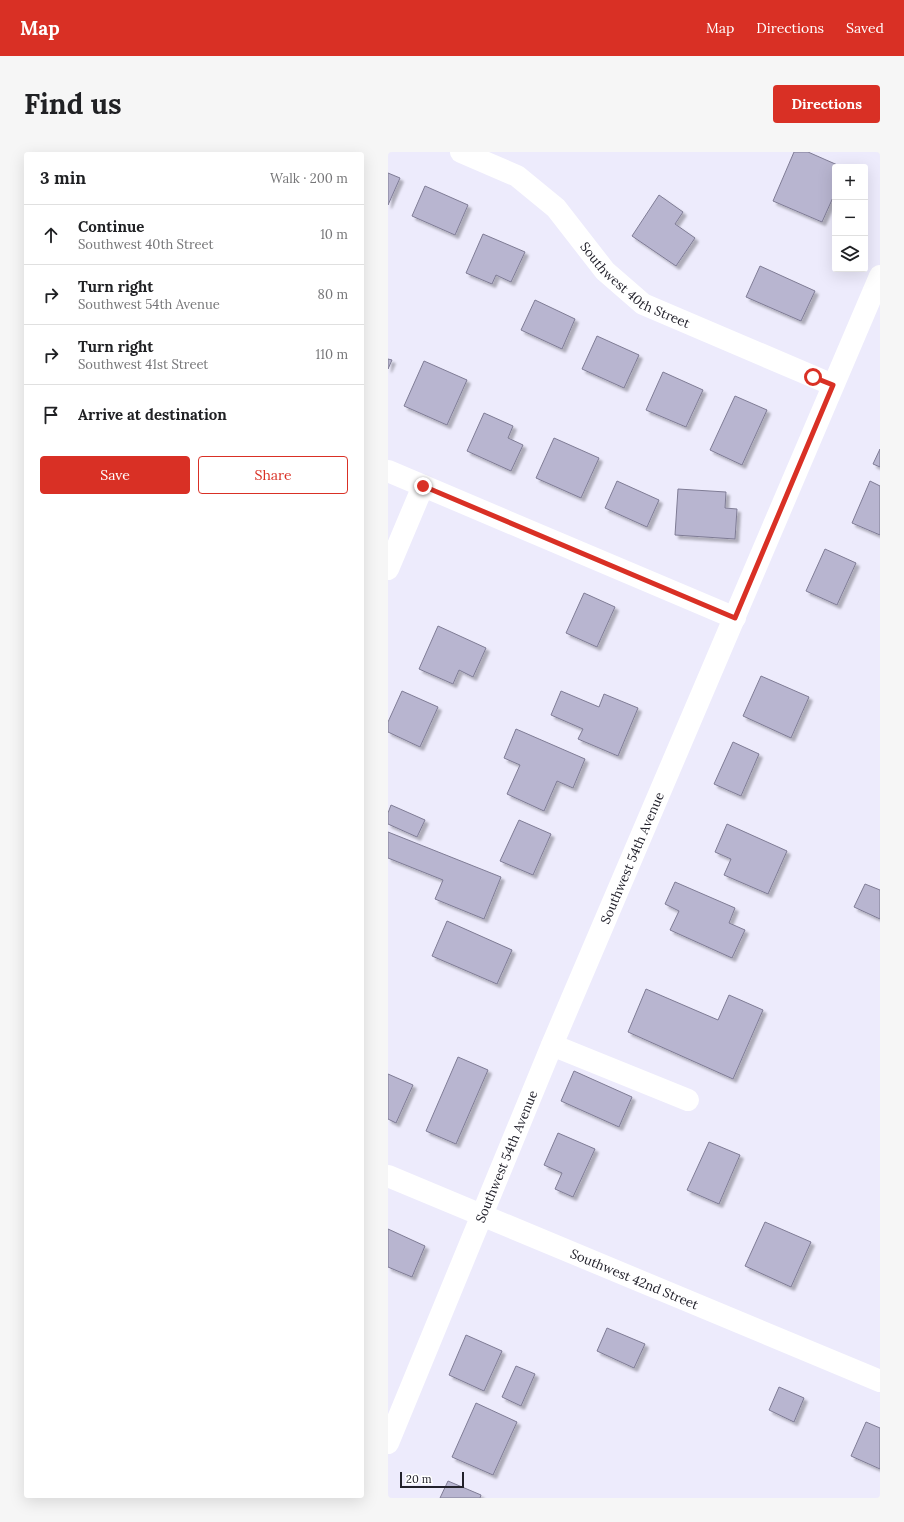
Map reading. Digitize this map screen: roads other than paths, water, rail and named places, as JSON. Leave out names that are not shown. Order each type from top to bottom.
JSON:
[{"type":"street","name":"Southwest 40th Street","points":[[462,152],[517,176],[556,208],[605,271],[643,304],[833,385]]},
{"type":"street","name":"Southwest 54th Avenue","points":[[388,1443],[552,1046],[880,276]]},
{"type":"street","points":[[388,471],[735,618]]},
{"type":"street","points":[[388,568],[423,486]]},
{"type":"street","points":[[552,1046],[688,1100]]},
{"type":"street","name":"Southwest 42nd Street","points":[[388,1176],[880,1381]]}]
